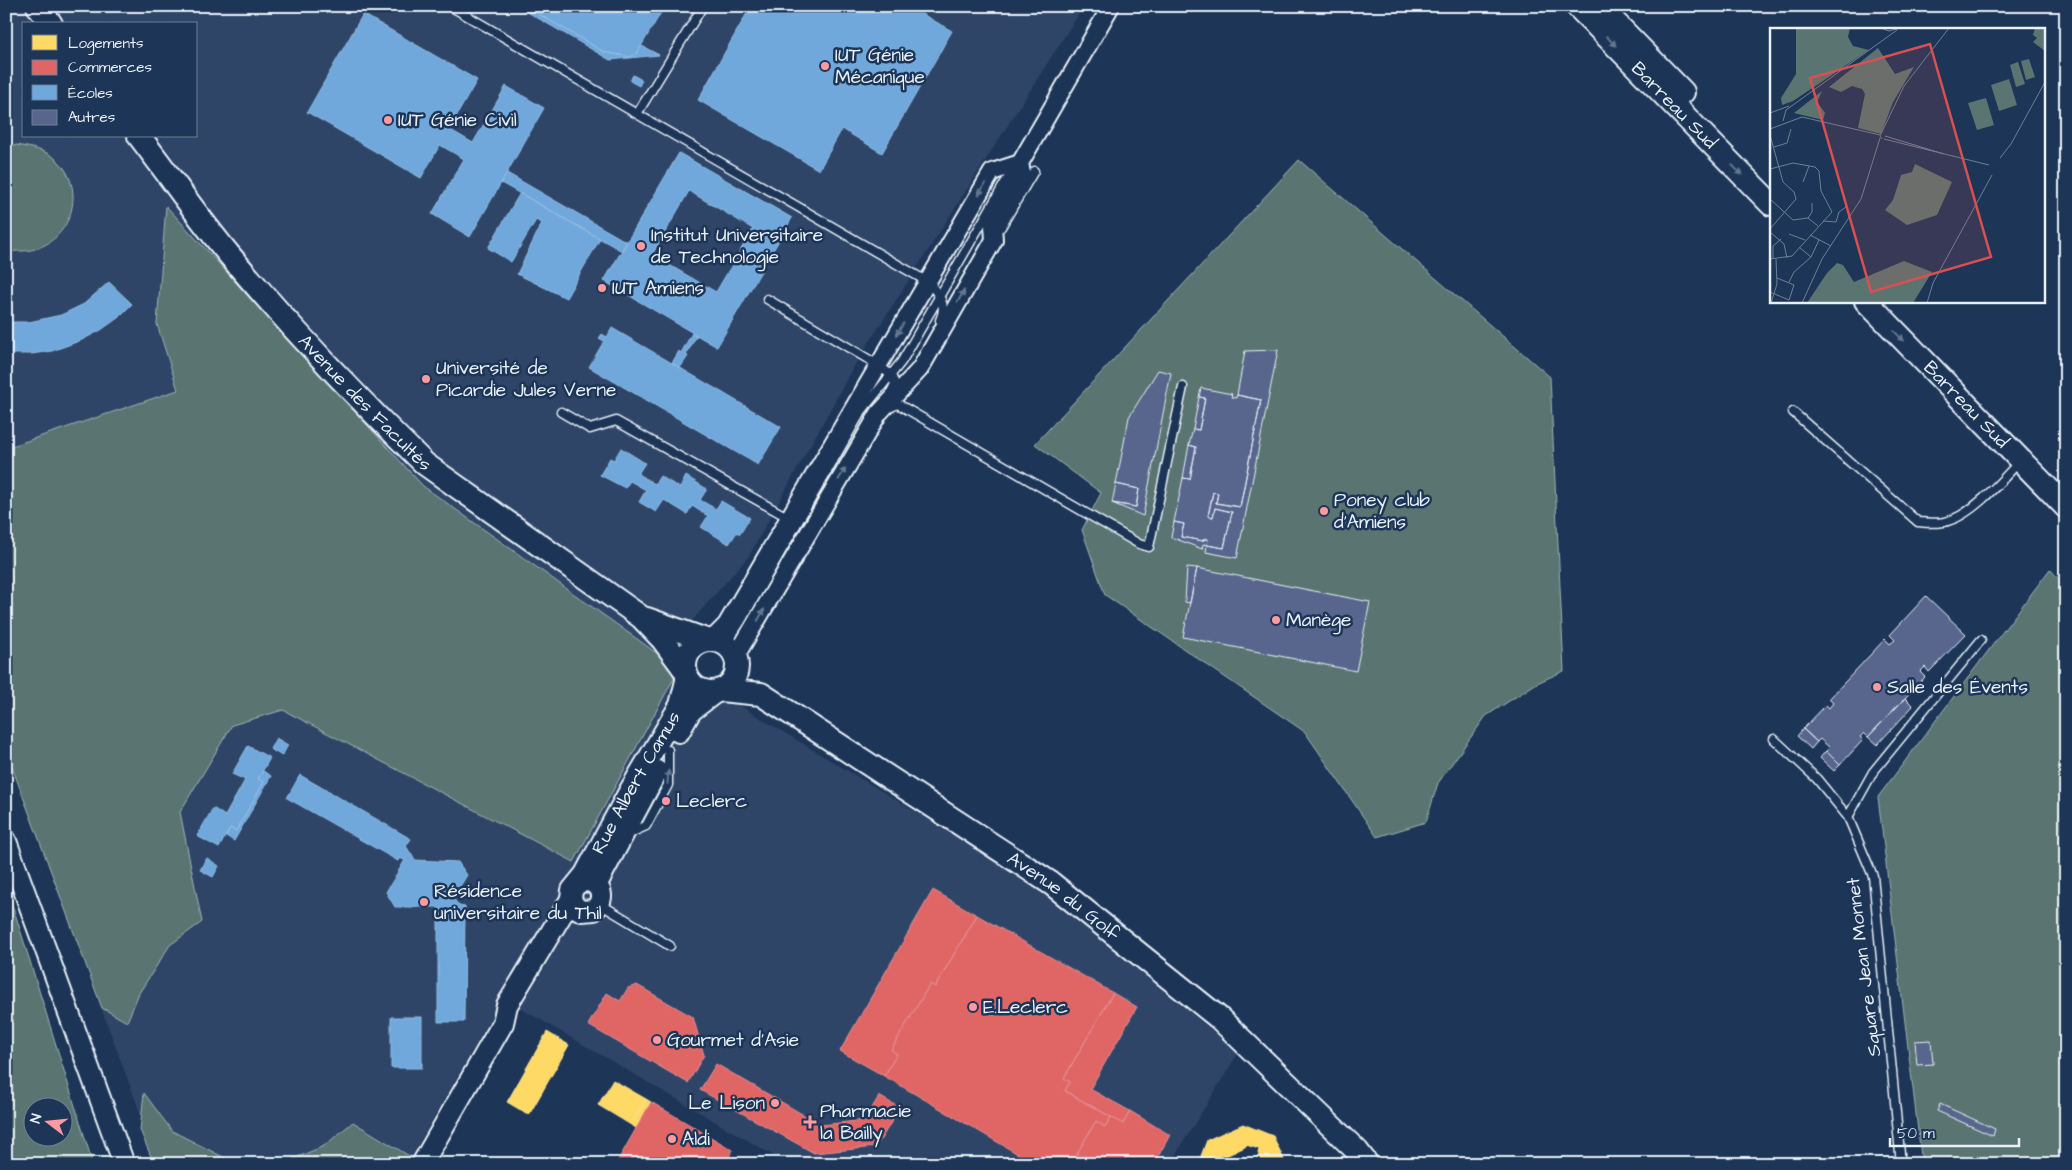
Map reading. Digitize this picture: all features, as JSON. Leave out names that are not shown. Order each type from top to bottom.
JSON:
[{"type":"main road","points":[[38,6],[50,22]]},
{"type":"main road","name":"Barreau Sud","points":[[1576,6],[1770,203]]},
{"type":"main road","name":"Barreau Sud","points":[[1599,6],[1770,181]]},
{"type":"main road","name":"Avenue des Facultés","points":[[141,138],[229,255],[255,285],[307,344],[425,464],[641,617],[663,640],[686,673]]},
{"type":"main road","name":"Barreau Sud","points":[[1867,302],[2066,507]]},
{"type":"main road","name":"Barreau Sud","points":[[1888,302],[2066,488]]},
{"type":"main road","name":"Avenue des Facultés","points":[[641,617],[723,649]]},
{"type":"main road","points":[[723,649],[733,680],[718,691],[702,690],[691,682],[686,673],[686,660],[690,651],[697,644],[723,649],[760,694]]},
{"type":"main road","name":"Avenue du Golf","points":[[718,691],[760,694],[1052,884],[1219,1018],[1357,1151],[1367,1164]]},
{"type":"street","points":[[723,649],[879,413],[920,369],[994,240],[993,225],[1027,167],[1111,6]]},
{"type":"street","points":[[723,649],[726,624],[789,518],[885,370],[928,282],[992,172],[1027,167]]},
{"type":"street","name":"Rue Albert Camus","points":[[587,897],[585,874],[630,790],[680,705],[686,673]]},
{"type":"street","name":"Rue Albert Camus","points":[[422,1164],[503,1023],[524,1003],[569,931],[668,750],[691,712],[718,691]]},
{"type":"street","points":[[6,841],[124,1164]]},
{"type":"lane","points":[[450,6],[928,282],[940,296],[944,312],[926,347],[925,360]]},
{"type":"lane","points":[[637,114],[703,6]]},
{"type":"lane","points":[[723,649],[741,621],[885,370],[902,361],[1006,181],[1027,167]]},
{"type":"lane","points":[[767,299],[885,370],[896,384],[879,413]]},
{"type":"lane","points":[[879,413],[898,404],[1139,544],[1149,547],[1183,387]]},
{"type":"lane","points":[[562,412],[590,429],[616,421],[789,518]]},
{"type":"lane","points":[[1793,412],[1918,522],[1929,524],[1949,521],[1976,506],[2020,461]]},
{"type":"lane","points":[[1848,817],[1873,772],[1981,640]]},
{"type":"lane","name":"Square Jean Monnet","points":[[1774,739],[1818,779],[1848,817],[1873,876],[1902,1164]]},
{"type":"lane","points":[[587,897],[670,946]]},
{"type":"shaded area","name":"Université de Picardie Jules Verne","points":[[6,6],[1084,6],[856,363],[749,556],[691,622],[679,669],[1019,874],[1239,1052],[1170,1164],[788,1164],[503,998],[407,1164],[159,1164],[6,751]]},
{"type":"green space","points":[[17,145],[44,152],[57,160],[67,173],[72,188],[73,203],[69,217],[62,230],[51,241],[38,248],[12,251],[6,250],[6,147]]},
{"type":"green space","name":"Poney club d'Amiens","points":[[1299,160],[1550,377],[1564,671],[1537,683],[1486,716],[1438,783],[1426,822],[1377,837],[1305,732],[1105,595],[1082,530],[1101,493],[1035,444]]},
{"type":"green space","points":[[166,206],[423,486],[679,669],[574,862],[283,710],[232,725],[180,812],[202,922],[170,945],[139,993],[127,1022],[102,1008],[6,751],[6,448],[178,390],[157,324]]},
{"type":"green space","points":[[2050,569],[2066,587],[2066,1164],[1922,1164],[1878,797]]},
{"type":"green space","points":[[6,888],[15,913],[93,1164],[6,1164]]},
{"type":"green space","points":[[144,1093],[172,1131],[231,1161],[288,1161],[324,1146],[353,1122],[411,1157],[407,1164],[154,1164],[140,1130]]},
{"type":"building: Logements","points":[[547,1032],[569,1045],[529,1115],[507,1102]]},
{"type":"building: Logements","points":[[613,1080],[646,1099],[631,1125],[598,1105]]},
{"type":"building: Logements","points":[[646,1099],[651,1102],[636,1128],[631,1125]]},
{"type":"building: Logements","points":[[1243,1124],[1273,1136],[1286,1164],[1262,1164],[1258,1153],[1259,1149],[1246,1145],[1224,1157],[1220,1155],[1217,1164],[1198,1164],[1207,1140]]},
{"type":"building: Commerces","points":[[933,890],[977,915],[935,987],[930,984],[891,1050],[897,1054],[884,1076],[840,1051]]},
{"type":"building: Commerces","points":[[977,915],[1113,993],[1064,1078],[1070,1082],[1065,1091],[1111,1117],[1105,1127],[1096,1121],[1071,1164],[1035,1164],[884,1076],[897,1054],[891,1050],[930,984],[935,987]]},
{"type":"building: Commerces","name":"Gourmet d'Asie","points":[[637,985],[693,1017],[704,1055],[688,1083],[588,1025],[607,993],[620,1001],[628,988]]},
{"type":"building: Commerces","points":[[1113,993],[1137,1007],[1090,1089],[1130,1111],[1123,1124],[1065,1091],[1070,1082],[1064,1078]]},
{"type":"building: Commerces","points":[[716,1064],[821,1125],[865,1120],[879,1096],[900,1108],[876,1147],[814,1153],[700,1090]]},
{"type":"building: Commerces","name":"Aldi","points":[[651,1102],[733,1150],[725,1164],[616,1164]]},
{"type":"building: Commerces","points":[[1130,1111],[1170,1135],[1154,1164],[1071,1164],[1096,1121],[1105,1127],[1111,1117],[1123,1124]]},
{"type":"building: Écoles","points":[[517,6],[529,8],[534,6],[539,9],[537,13],[604,52],[630,57],[637,53],[642,46],[659,55],[610,60]]},
{"type":"building: Écoles","points":[[534,6],[665,6],[637,53],[630,57],[604,52],[537,13],[539,9]]},
{"type":"building: Écoles","name":"IUT Génie Mécanique","points":[[751,6],[908,6],[952,31],[882,153],[842,129],[819,170],[698,100]]},
{"type":"building: Écoles","name":"IUT Génie Civil","points":[[363,14],[477,80],[449,129],[473,143],[506,86],[544,108],[470,237],[432,214],[464,159],[440,145],[421,178],[307,112]]},
{"type":"building: Écoles","points":[[633,75],[642,80],[639,86],[630,81]]},
{"type":"building: Écoles","name":"Institut Universitaire de Technologie","points":[[679,153],[792,218],[717,347],[604,281]],"holes":[[[689,191],[753,229],[716,292],[652,255]]]},
{"type":"building: Écoles","points":[[507,173],[627,242],[622,251],[501,183]]},
{"type":"building: Écoles","name":"Institut Universitaire de Technologie","points":[[520,193],[600,239],[566,298],[517,274],[542,223],[536,220],[511,262],[488,248]]},
{"type":"building: Écoles","points":[[109,282],[132,304],[118,318],[101,330],[82,340],[52,351],[31,354],[6,354],[6,322],[29,322],[61,315],[84,304]]},
{"type":"building: Écoles","points":[[612,328],[781,427],[758,465],[589,367],[604,341],[599,338],[602,334],[607,337]]},
{"type":"building: Écoles","points":[[692,333],[697,335],[686,355],[688,356],[680,368],[672,363],[679,351],[681,353]]},
{"type":"building: Écoles","points":[[621,448],[645,463],[638,474],[655,484],[660,476],[680,488],[686,476],[707,489],[700,500],[716,509],[721,501],[750,518],[740,534],[737,532],[729,544],[701,527],[708,516],[692,506],[687,514],[664,500],[656,512],[639,502],[646,490],[630,481],[625,488],[600,475],[610,458],[614,460]]},
{"type":"building: Écoles","points":[[276,738],[288,745],[282,756],[270,749]]},
{"type":"building: Écoles","points":[[248,746],[270,758],[258,779],[264,782],[236,831],[230,828],[219,848],[197,836],[213,808],[225,816],[245,780],[232,774]]},
{"type":"building: Écoles","points":[[263,771],[271,776],[234,841],[226,836],[230,828],[236,831],[264,782],[258,779]]},
{"type":"building: Écoles","name":"Résidence universitaire du Thil","points":[[300,775],[411,839],[406,846],[415,860],[458,862],[467,875],[453,898],[459,906],[465,907],[464,1022],[438,1022],[438,907],[395,907],[386,892],[405,860],[399,858],[398,861],[287,798]]},
{"type":"building: Écoles","points":[[207,858],[219,866],[213,877],[200,870]]},
{"type":"building: Écoles","points":[[391,1017],[422,1017],[422,1068],[391,1068]]},
{"type":"building: Autres","points":[[1278,350],[1237,558],[1206,552],[1207,545],[1224,548],[1232,512],[1215,508],[1213,517],[1208,516],[1213,492],[1218,493],[1216,503],[1240,507],[1261,400],[1237,395],[1245,351]]},
{"type":"building: Autres","points":[[1158,370],[1171,373],[1143,516],[1112,503],[1136,507],[1139,489],[1116,484],[1129,417]]},
{"type":"building: Autres","points":[[1201,388],[1232,394],[1231,397],[1236,398],[1237,395],[1261,400],[1240,507],[1216,503],[1218,493],[1213,492],[1208,516],[1213,517],[1215,508],[1232,512],[1224,548],[1207,545],[1208,539],[1203,541],[1181,537],[1184,524],[1174,522],[1183,478],[1190,479],[1196,447],[1189,445],[1193,429],[1199,430],[1205,398],[1199,397]]},
{"type":"building: Autres","points":[[1199,397],[1205,398],[1199,430],[1193,429]]},
{"type":"building: Autres","points":[[1189,445],[1196,447],[1190,479],[1183,478]]},
{"type":"building: Autres","points":[[1116,484],[1139,489],[1136,507],[1112,503]]},
{"type":"building: Autres","points":[[1174,522],[1184,524],[1181,537],[1203,541],[1208,539],[1207,545],[1203,544],[1202,549],[1171,537]]},
{"type":"building: Autres","points":[[1187,567],[1197,568],[1190,603],[1185,602]]},
{"type":"building: Autres","name":"Manège","points":[[1197,568],[1370,602],[1356,671],[1183,637]]},
{"type":"building: Autres","name":"Salle des Évents","points":[[1926,596],[1966,634],[1929,672],[1925,667],[1920,672],[1925,677],[1868,737],[1864,733],[1860,737],[1863,740],[1840,765],[1826,751],[1830,748],[1820,739],[1817,742],[1803,729],[1826,705],[1829,708],[1833,703],[1829,699],[1885,639],[1890,644],[1895,640],[1890,635]]},
{"type":"building: Autres","points":[[1905,698],[1913,706],[1877,745],[1868,737]]},
{"type":"building: Autres","points":[[1803,729],[1817,742],[1811,749],[1797,736]]},
{"type":"building: Autres","points":[[1826,751],[1840,765],[1834,771],[1820,758]]},
{"type":"building: Autres","points":[[1931,1040],[1933,1064],[1917,1065],[1915,1041]]},
{"type":"building: Autres","points":[[1940,1104],[1995,1129],[1993,1136],[1937,1111]]},
{"type":"place","name":"IUT Génie Mécanique","points":[[825,66]]},
{"type":"place","name":"IUT Génie Civil","points":[[388,120]]},
{"type":"place","name":"Institut Universitaire de Technologie","points":[[641,246]]},
{"type":"place","name":"IUT Amiens","points":[[602,288]]},
{"type":"place","name":"Université de Picardie Jules Verne","points":[[426,379]]},
{"type":"place","name":"Poney club d'Amiens","points":[[1324,511]]},
{"type":"place","name":"Manège","points":[[1276,620]]},
{"type":"place","name":"Salle des Évents","points":[[1877,687]]},
{"type":"place","name":"Leclerc","points":[[666,801]]},
{"type":"place","name":"Résidence universitaire du Thil","points":[[424,902]]},
{"type":"place","name":"E.Leclerc","points":[[973,1007]]},
{"type":"place","name":"Gourmet d'Asie","points":[[657,1040]]},
{"type":"place","name":"Le Lison","points":[[775,1103]]},
{"type":"place","name":"Pharmacie la Bailly","points":[[810,1122]]},
{"type":"place","name":"Aldi","points":[[672,1139]]}]
